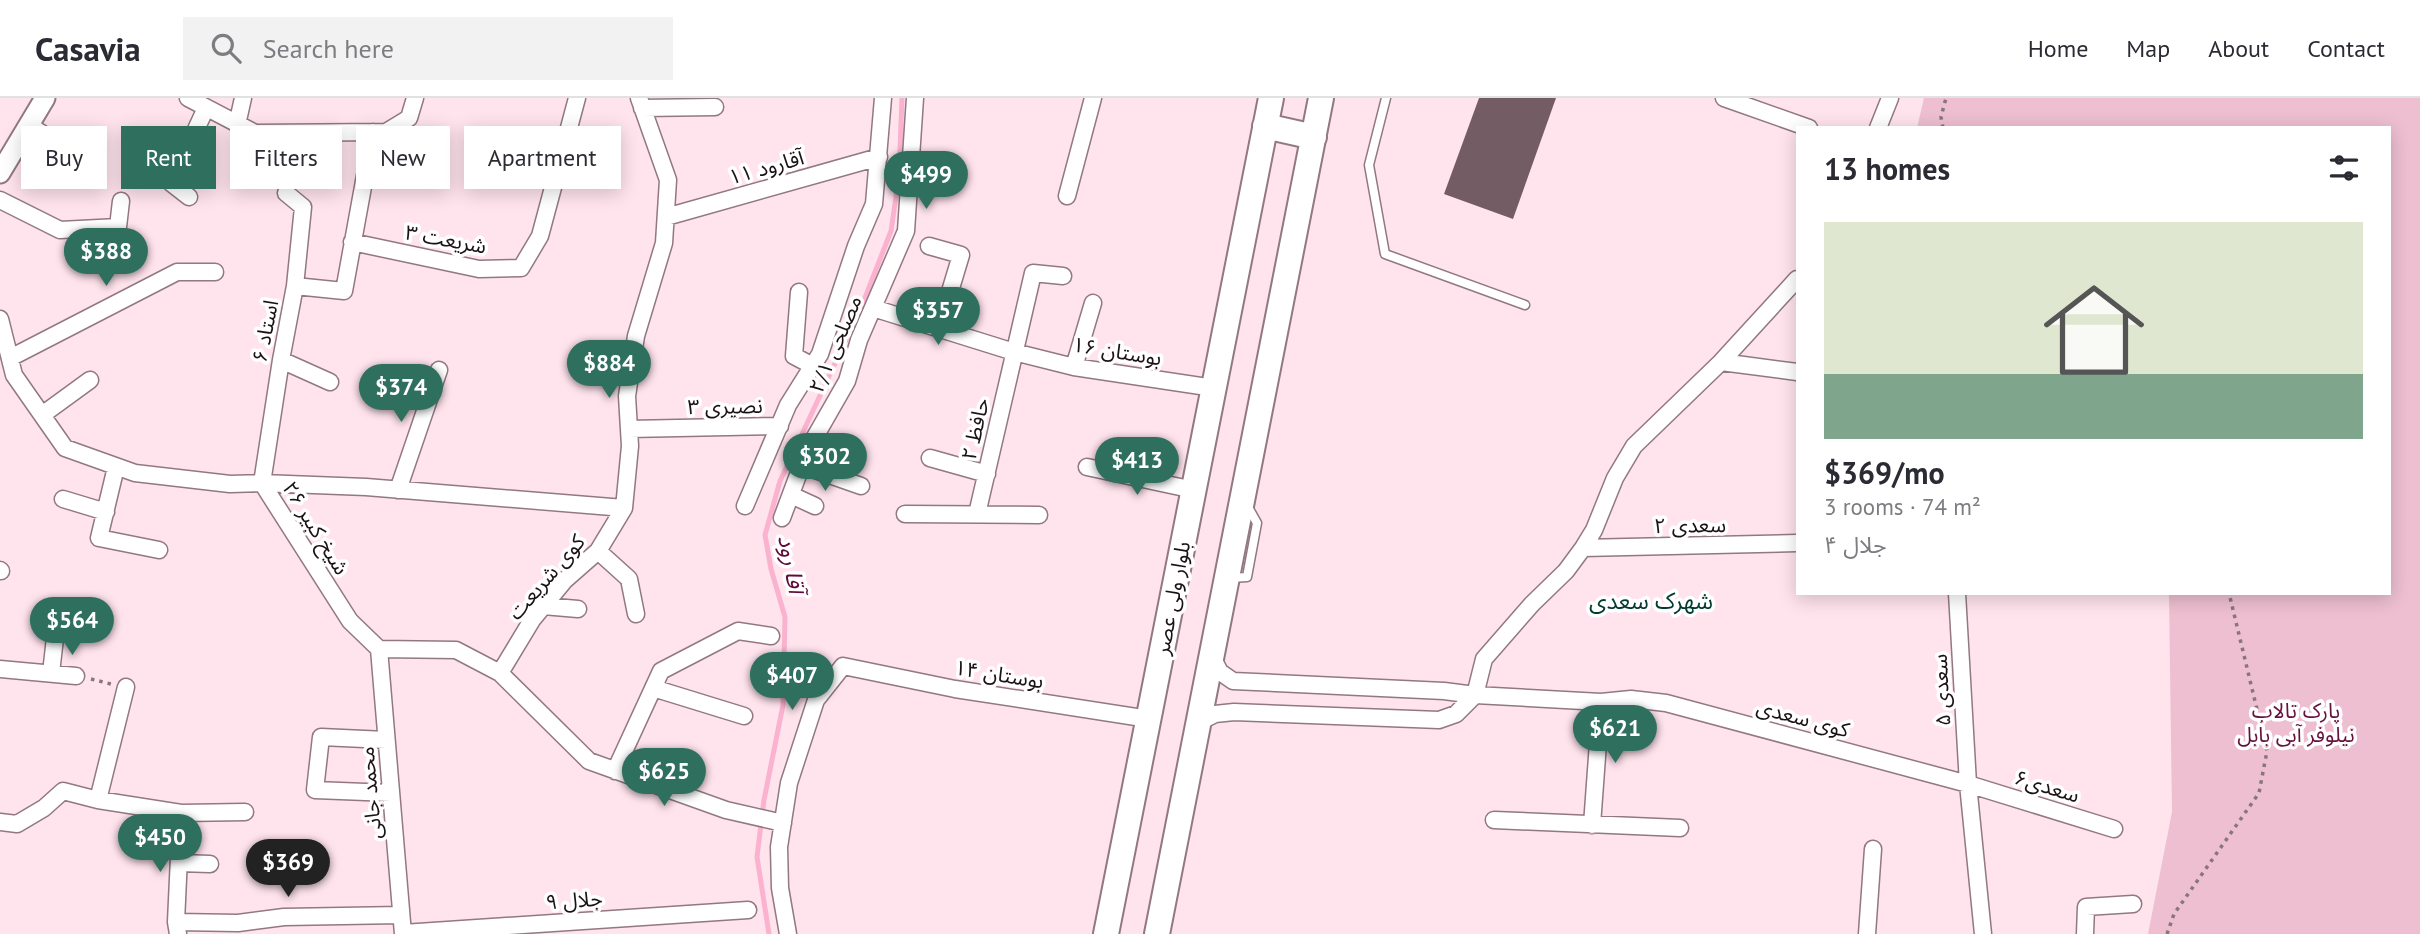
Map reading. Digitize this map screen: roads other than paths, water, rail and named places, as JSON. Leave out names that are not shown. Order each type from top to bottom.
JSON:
[{"type":"main road","name":"بلوار ولی عصر","points":[[1106,934],[1271,98]]},
{"type":"main road","points":[[1157,934],[1321,98]]},
{"type":"main road","points":[[1265,126],[1314,137]]},
{"type":"street","points":[[0,173],[45,98]]},
{"type":"street","points":[[188,98],[255,134],[356,132]]},
{"type":"street","points":[[237,125],[243,98]]},
{"type":"street","points":[[396,126],[409,118],[415,98]]},
{"type":"street","name":"شریعت ۳","points":[[352,242],[478,269],[521,268],[540,236],[577,98]]},
{"type":"street","points":[[745,506],[788,405],[820,354],[856,246],[874,204],[883,98]]},
{"type":"street","name":"مصلحی ۲/۱","points":[[782,518],[807,451],[846,381],[859,340],[906,231],[915,98]]},
{"type":"street","points":[[1067,196],[1093,98]]},
{"type":"street","points":[[1724,98],[1803,126]]},
{"type":"street","points":[[1879,126],[1890,98]]},
{"type":"street","points":[[641,103],[715,107]]},
{"type":"street","name":"کوی شریعت","points":[[500,673],[531,620],[565,580],[598,551],[624,508],[630,446],[627,396],[636,336],[664,243],[668,180],[641,103]]},
{"type":"street","points":[[189,197],[171,183],[206,108]]},
{"type":"street","name":"آقارود ۱۱","points":[[666,218],[878,157]]},
{"type":"street","points":[[295,286],[344,291],[362,189]]},
{"type":"street","name":"استاد ۶","points":[[262,483],[295,286],[303,207],[286,193]]},
{"type":"street","points":[[0,200],[60,230],[118,227],[121,201]]},
{"type":"street","points":[[929,246],[961,255],[939,328]]},
{"type":"street","points":[[10,358],[177,272],[215,272]]},
{"type":"street","name":"حافظ ۲","points":[[977,514],[1033,273],[1063,276]]},
{"type":"street","points":[[1199,722],[1216,714],[1234,712],[1439,720],[1455,714],[1475,695],[1484,659],[1532,604],[1566,571],[1583,548],[1594,530],[1615,478],[1634,446],[1721,362],[1796,280]]},
{"type":"street","points":[[799,292],[794,356],[813,366]]},
{"type":"street","points":[[1074,367],[1093,303]]},
{"type":"street","name":"بوستان ۱۶","points":[[873,308],[1014,352],[1074,367],[1214,387]]},
{"type":"street","name":"شیخ کبیر ۲۶","points":[[0,319],[14,375],[65,448],[135,473],[216,482],[262,483],[350,621],[379,649]]},
{"type":"street","points":[[281,360],[330,382]]},
{"type":"street","points":[[1721,362],[1796,372]]},
{"type":"street","points":[[398,491],[439,370]]},
{"type":"street","points":[[42,415],[90,380]]},
{"type":"street","name":"نصیری ۳","points":[[629,429],[780,426]]},
{"type":"street","points":[[930,458],[987,474]]},
{"type":"street","points":[[802,465],[861,486]]},
{"type":"street","points":[[117,467],[99,538],[159,550]]},
{"type":"street","points":[[1087,467],[1194,491]]},
{"type":"street","points":[[262,483],[366,487],[624,508]]},
{"type":"street","points":[[791,495],[815,506]]},
{"type":"street","points":[[63,499],[106,512]]},
{"type":"street","points":[[905,514],[1039,515]]},
{"type":"street","name":"سعدی ۲","points":[[1583,548],[1796,543]]},
{"type":"street","points":[[598,551],[629,579],[636,614]]},
{"type":"street","name":"سعدی ۵","points":[[1957,595],[1968,784]]},
{"type":"street","points":[[543,606],[578,609]]},
{"type":"street","points":[[615,771],[661,671],[738,631],[771,636]]},
{"type":"street","points":[[51,673],[55,638]]},
{"type":"street","points":[[379,649],[456,650],[500,673],[589,761],[726,810],[783,823],[779,848],[780,888],[788,934]]},
{"type":"street","name":"محمد جانی","points":[[379,649],[403,933]]},
{"type":"street","name":"کوی سعدی","points":[[1212,657],[1220,672],[1233,681],[1601,702],[1632,699],[1666,703],[1968,784]]},
{"type":"street","name":"بوستان ۱۴","points":[[783,823],[789,783],[816,701],[843,666],[955,689],[1149,719]]},
{"type":"street","points":[[0,668],[76,676]]},
{"type":"street","points":[[98,800],[126,687]]},
{"type":"street","points":[[653,688],[744,716]]},
{"type":"street","points":[[1592,825],[1601,702]]},
{"type":"street","points":[[386,740],[321,737],[315,790],[391,793]]},
{"type":"street","points":[[1968,784],[1983,934]]},
{"type":"street","name":"سعدی۶","points":[[1968,784],[2114,829]]},
{"type":"street","points":[[0,822],[17,824],[44,808],[63,791],[98,800],[181,813],[245,812]]},
{"type":"street","points":[[181,813],[177,928],[284,917],[401,915]]},
{"type":"street","points":[[1494,820],[1680,828]]},
{"type":"street","points":[[1867,934],[1873,849]]},
{"type":"street","points":[[179,863],[210,864]]},
{"type":"street","points":[[2085,934],[2086,907],[2133,904]]},
{"type":"street","name":"جلال ۹","points":[[403,933],[748,910]]},
{"type":"street","points":[[652,916],[652,934]]},
{"type":"lane","points":[[1386,98],[1369,164],[1385,254],[1525,305]]},
{"type":"waterway","name":"آقا رود","points":[[769,934],[757,857],[764,800],[783,705],[785,617],[771,569],[765,535],[780,481],[861,308],[891,231],[899,176],[902,98]]},
{"type":"district","name":"شهرک سعدی","points":[[1651,600]]},
{"type":"park label","name":"پارک تالاب نیلوفر آبی بابل","points":[[2296,722]]}]
